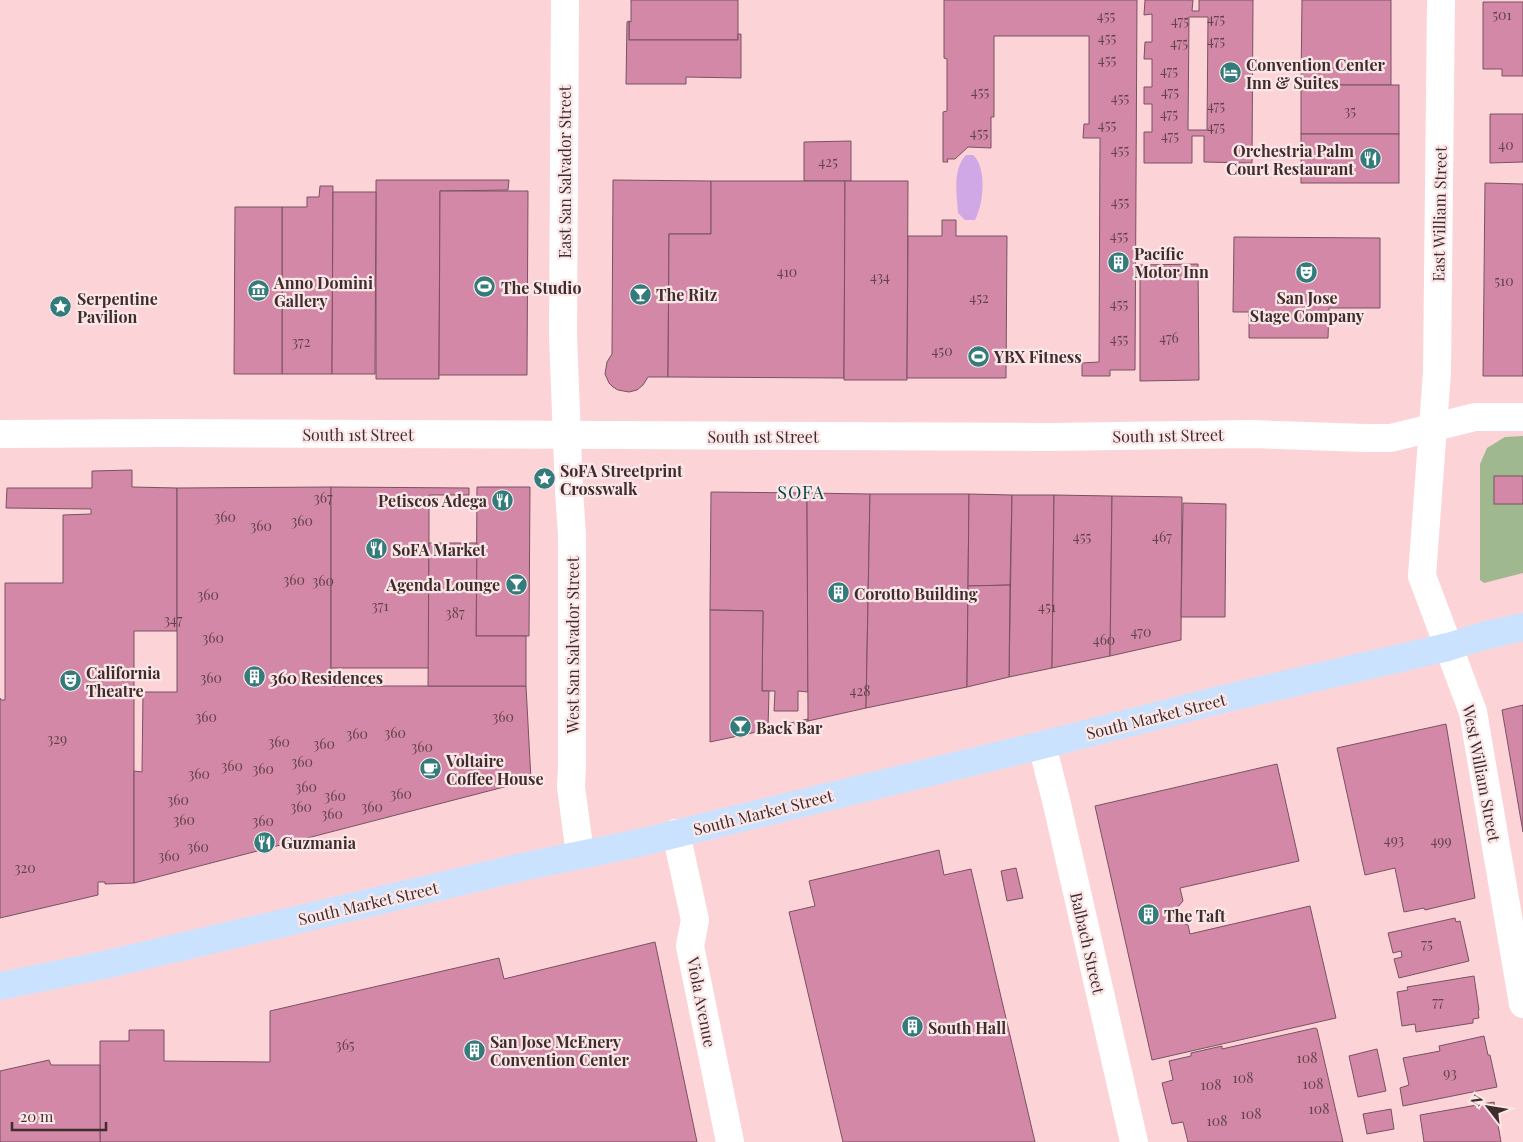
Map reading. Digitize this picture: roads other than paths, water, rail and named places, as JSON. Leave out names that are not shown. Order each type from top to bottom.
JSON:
[{"type":"main road","name":"South Market Street","points":[[0,986],[104,965],[676,833],[1448,647],[1483,636],[1523,627]]},
{"type":"street","name":"East San Salvador Street","points":[[565,0],[563,335],[568,435]]},
{"type":"street","name":"East William Street","points":[[1433,428],[1437,372],[1441,0]]},
{"type":"street","name":"South 1st Street","points":[[0,434],[1048,438],[1251,434],[1391,438],[1475,417],[1523,418]]},
{"type":"street","name":"West William Street","points":[[1433,428],[1422,576],[1473,712],[1523,1004]]},
{"type":"street","name":"West San Salvador Street","points":[[568,435],[572,552],[571,787],[580,854]]},
{"type":"street","name":"Balbach Street","points":[[1042,745],[1134,1142]]},
{"type":"street","name":"Viola Avenue","points":[[676,833],[695,920],[690,946],[730,1142]]},
{"type":"place","name":"Convention Center Inn & Suites","points":[[1230,73]]},
{"type":"place","name":"Orchestria Palm Court Restaurant","points":[[1370,159]]},
{"type":"place","name":"Pacific Motor Inn","points":[[1118,262]]},
{"type":"place","name":"San Jose Stage Company","points":[[1307,273]]},
{"type":"place","name":"The Studio","points":[[485,287]]},
{"type":"place","name":"Anno Domini Gallery","points":[[258,291]]},
{"type":"place","name":"The Ritz","points":[[640,294]]},
{"type":"place","name":"Serpentine Pavilion","points":[[61,307]]},
{"type":"place","name":"YBX Fitness","points":[[978,356]]},
{"type":"place","name":"SoFA Streetprint Crosswalk","points":[[544,479]]},
{"type":"place","name":"Petiscos Adega","points":[[503,500]]},
{"type":"place","name":"SoFA Market","points":[[376,549]]},
{"type":"place","name":"Agenda Lounge","points":[[516,584]]},
{"type":"place","name":"Corotto Building","points":[[838,593]]},
{"type":"place","name":"360 Residences","points":[[254,677]]},
{"type":"place","name":"California Theatre","points":[[70,681]]},
{"type":"place","name":"Back Bar","points":[[740,727]]},
{"type":"place","name":"Voltaire Coffee House","points":[[430,769]]},
{"type":"place","name":"Guzmania","points":[[265,842]]},
{"type":"place","name":"The Taft","points":[[1148,915]]},
{"type":"place","name":"South Hall","points":[[912,1027]]},
{"type":"place","name":"San Jose McEnery Convention Center","points":[[474,1050]]},
{"type":"district","name":"SOFA","points":[[801,492]]}]
